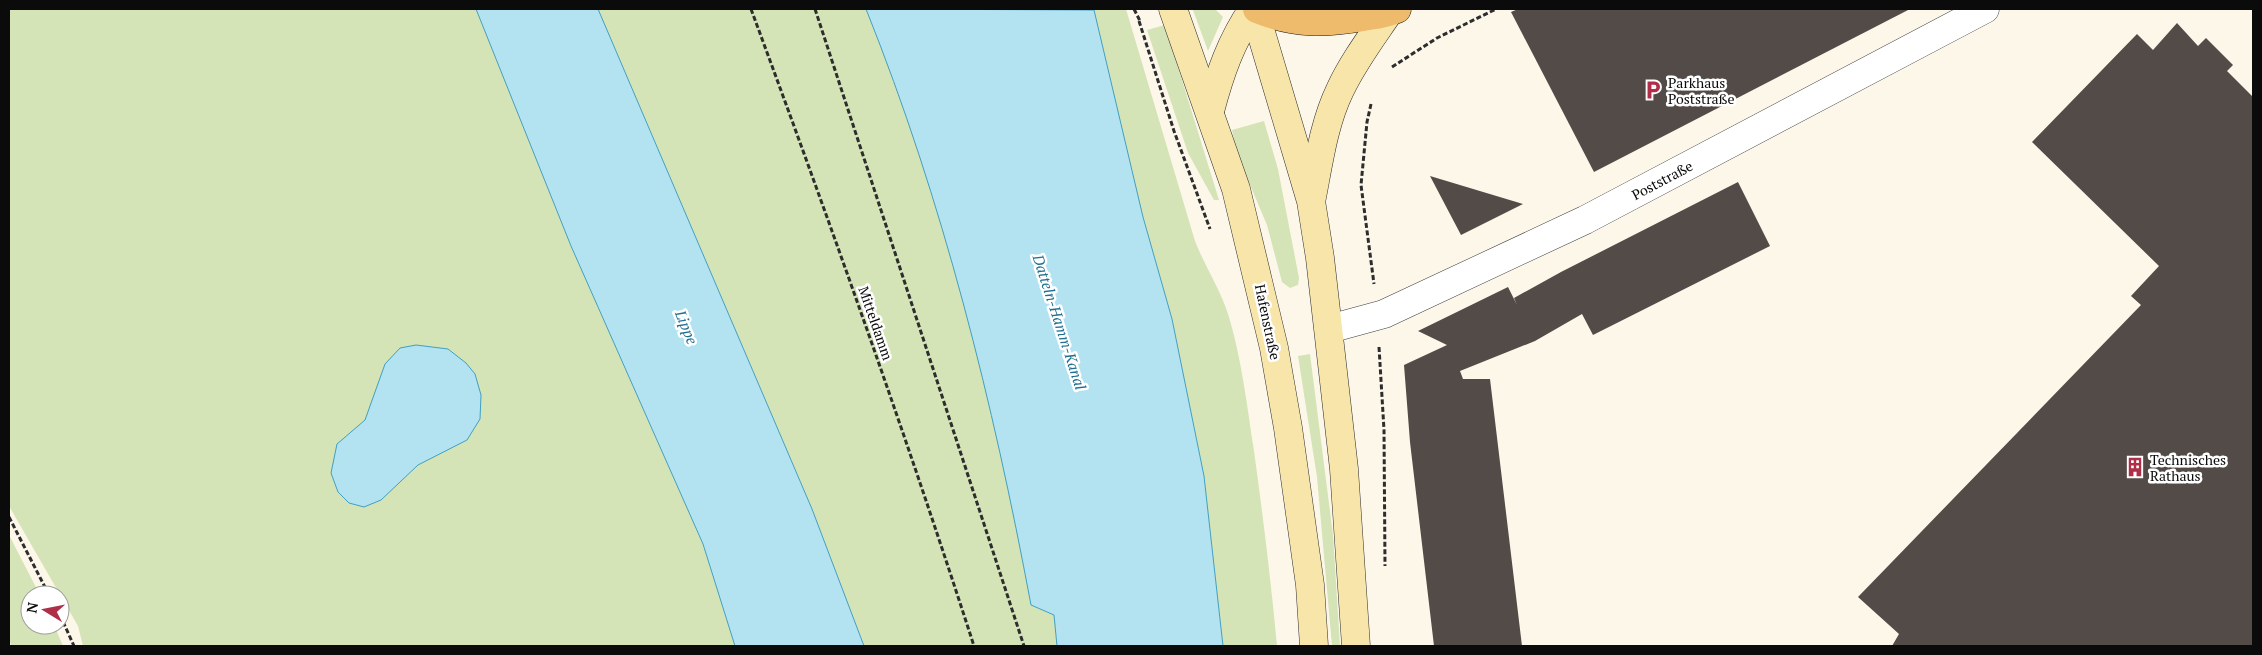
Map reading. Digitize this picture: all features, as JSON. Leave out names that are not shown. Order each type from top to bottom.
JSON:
[{"type":"main road","name":"Hafenstraße","points":[[1173,9],[1210,110],[1236,189],[1274,348],[1310,585],[1314,646]]},
{"type":"main road","points":[[1210,110],[1226,58],[1238,31],[1255,9]]},
{"type":"main road","points":[[1255,9],[1310,23],[1346,20],[1393,10]]},
{"type":"main road","points":[[1255,9],[1311,201],[1329,328],[1344,469],[1356,646]]},
{"type":"main road","points":[[1311,201],[1328,120],[1334,104],[1363,50],[1393,10]]},
{"type":"street","name":"Poststraße","points":[[1329,328],[1376,316],[1585,220],[1985,9]]},
{"type":"path","name":"Mitteldamm","points":[[751,9],[818,192],[934,524],[974,646]]},
{"type":"path","points":[[815,9],[1024,646]]},
{"type":"path","points":[[1389,68],[1437,38],[1496,9]]},
{"type":"path","points":[[1139,21],[1174,131],[1212,236]]},
{"type":"path","points":[[1373,96],[1367,122],[1361,185],[1376,316],[1384,430],[1385,572]]},
{"type":"path","points":[[9,517],[44,585]]},
{"type":"green space","points":[[9,9],[476,9],[571,246],[703,544],[735,646],[83,646],[78,626],[70,612],[70,585],[54,585],[9,506]]},
{"type":"green space","points":[[598,9],[866,9],[894,81],[919,154],[964,302],[1000,453],[1031,605],[1054,615],[1057,646],[864,646],[812,509]]},
{"type":"green space","points":[[1092,9],[1126,9],[1195,241],[1222,297],[1234,334],[1254,451],[1277,646],[1223,646],[1204,476],[1172,319],[1143,217]]},
{"type":"green space","points":[[1215,9],[1223,17],[1208,51],[1193,10]]},
{"type":"green space","points":[[1165,25],[1219,200],[1214,200],[1188,153],[1147,30]]},
{"type":"green space","points":[[1264,121],[1278,169],[1299,278],[1298,285],[1290,288],[1282,282],[1267,225],[1237,154],[1232,130]]},
{"type":"green space","points":[[1310,354],[1333,535],[1340,646],[1332,646],[1317,477],[1298,356]]},
{"type":"green space","points":[[9,535],[35,585],[20,585],[20,635],[58,635],[63,646],[11,646],[9,637]]},
{"type":"water","name":"Lippe","points":[[476,9],[598,9],[812,509],[864,646],[735,646],[703,544],[571,246]]},
{"type":"water","name":"Datteln-Hamm-Kanal","points":[[866,9],[1094,10],[1143,217],[1172,319],[1204,476],[1223,646],[1057,646],[1054,615],[1031,605],[1000,453],[963,303],[919,155],[894,81]]},
{"type":"water","points":[[416,345],[448,349],[466,363],[475,374],[481,395],[480,419],[467,440],[418,465],[381,500],[364,507],[349,503],[338,492],[331,473],[337,444],[365,420],[385,364],[400,348]]},
{"type":"building","name":"Parkhaus Poststraße","points":[[1518,9],[1910,9],[1594,172],[1511,12]]},
{"type":"building","name":"Technisches Rathaus","points":[[2177,23],[2198,46],[2206,38],[2233,65],[2227,71],[2252,96],[2253,94],[2253,646],[1892,646],[1899,634],[1858,597],[2141,305],[2131,296],[2159,266],[2032,142],[2137,34],[2153,50]]},
{"type":"building","points":[[1430,176],[1523,204],[1461,235]]},
{"type":"building","points":[[1738,182],[1770,246],[1593,335],[1582,314],[1535,341],[1460,371],[1463,379],[1490,379],[1522,646],[1434,646],[1410,442],[1404,365],[1447,345],[1418,331],[1508,287],[1517,305],[1514,298]]},
{"type":"place","name":"Parkhaus Poststraße","points":[[1653,90]]},
{"type":"place","name":"Technisches Rathaus","points":[[2135,467]]}]
